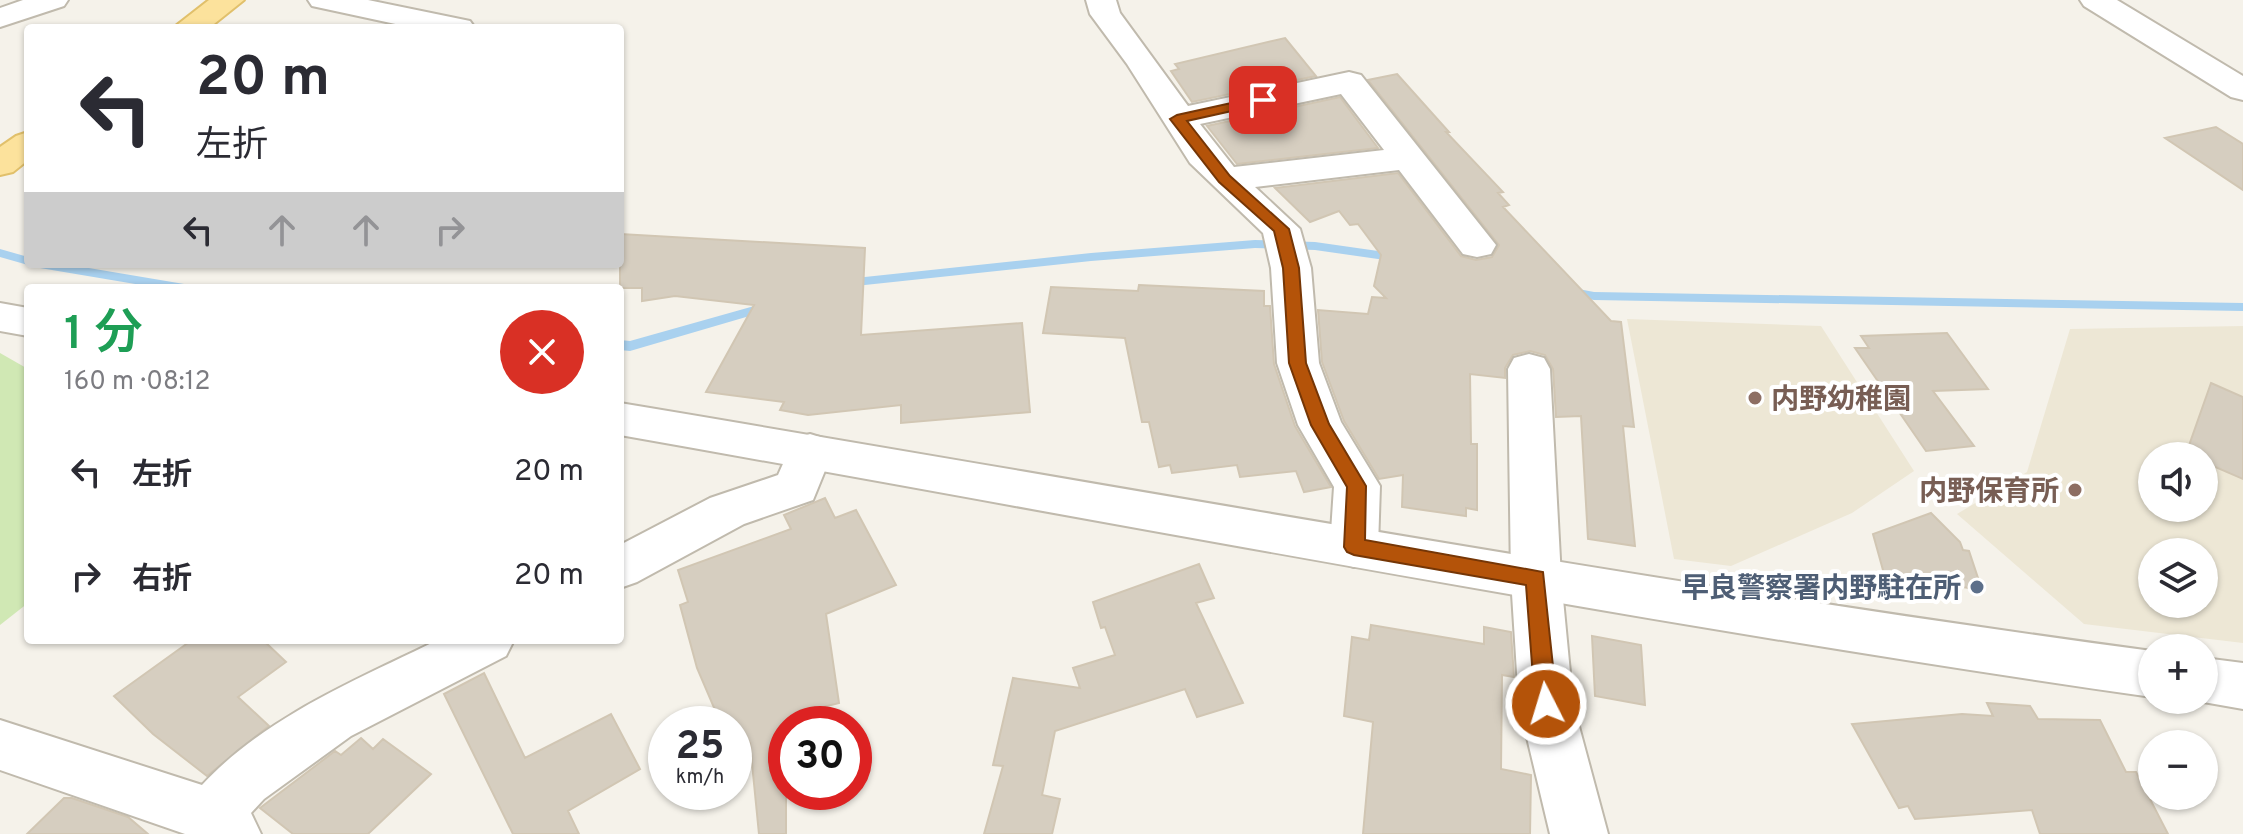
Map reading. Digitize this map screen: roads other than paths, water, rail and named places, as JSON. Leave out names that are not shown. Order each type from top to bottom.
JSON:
[{"type":"main road","points":[[195,24],[229,0]]},
{"type":"main road","points":[[0,164],[24,146]]},
{"type":"street","points":[[0,18],[53,0]]},
{"type":"street","points":[[323,0],[440,24]]},
{"type":"street","points":[[1101,0],[1105,14],[1141,60],[1177,119],[1286,248],[1298,363],[1320,425],[1357,486],[1354,547]]},
{"type":"street","points":[[2095,0],[2243,90]]},
{"type":"street","points":[[1177,119],[1349,82],[1477,245]]},
{"type":"street","points":[[1225,179],[1407,158]]},
{"type":"street","points":[[0,317],[24,321]]},
{"type":"street","points":[[1529,369],[1536,578],[1546,704],[1579,834]]},
{"type":"street","points":[[624,420],[1536,578],[2001,654],[2138,672]]},
{"type":"street","points":[[624,566],[727,511],[797,487],[810,451]]},
{"type":"street","points":[[0,745],[222,825],[244,780],[332,719],[480,644]]},
{"type":"street","points":[[2218,683],[2243,686]]},
{"type":"waterway","points":[[846,283],[1091,257],[1255,244],[1315,246],[1399,258]]},
{"type":"waterway","points":[[0,253],[24,260]]},
{"type":"waterway","points":[[64,268],[160,284]]},
{"type":"waterway","points":[[1568,291],[1594,296],[2243,307]]},
{"type":"waterway","points":[[624,345],[765,307]]},
{"type":"place","name":"内野幼稚園","points":[[1755,398]]},
{"type":"place","name":"内野保育所","points":[[2075,490]]},
{"type":"place","name":"早良警察署内野駐在所","points":[[1977,587]]}]
